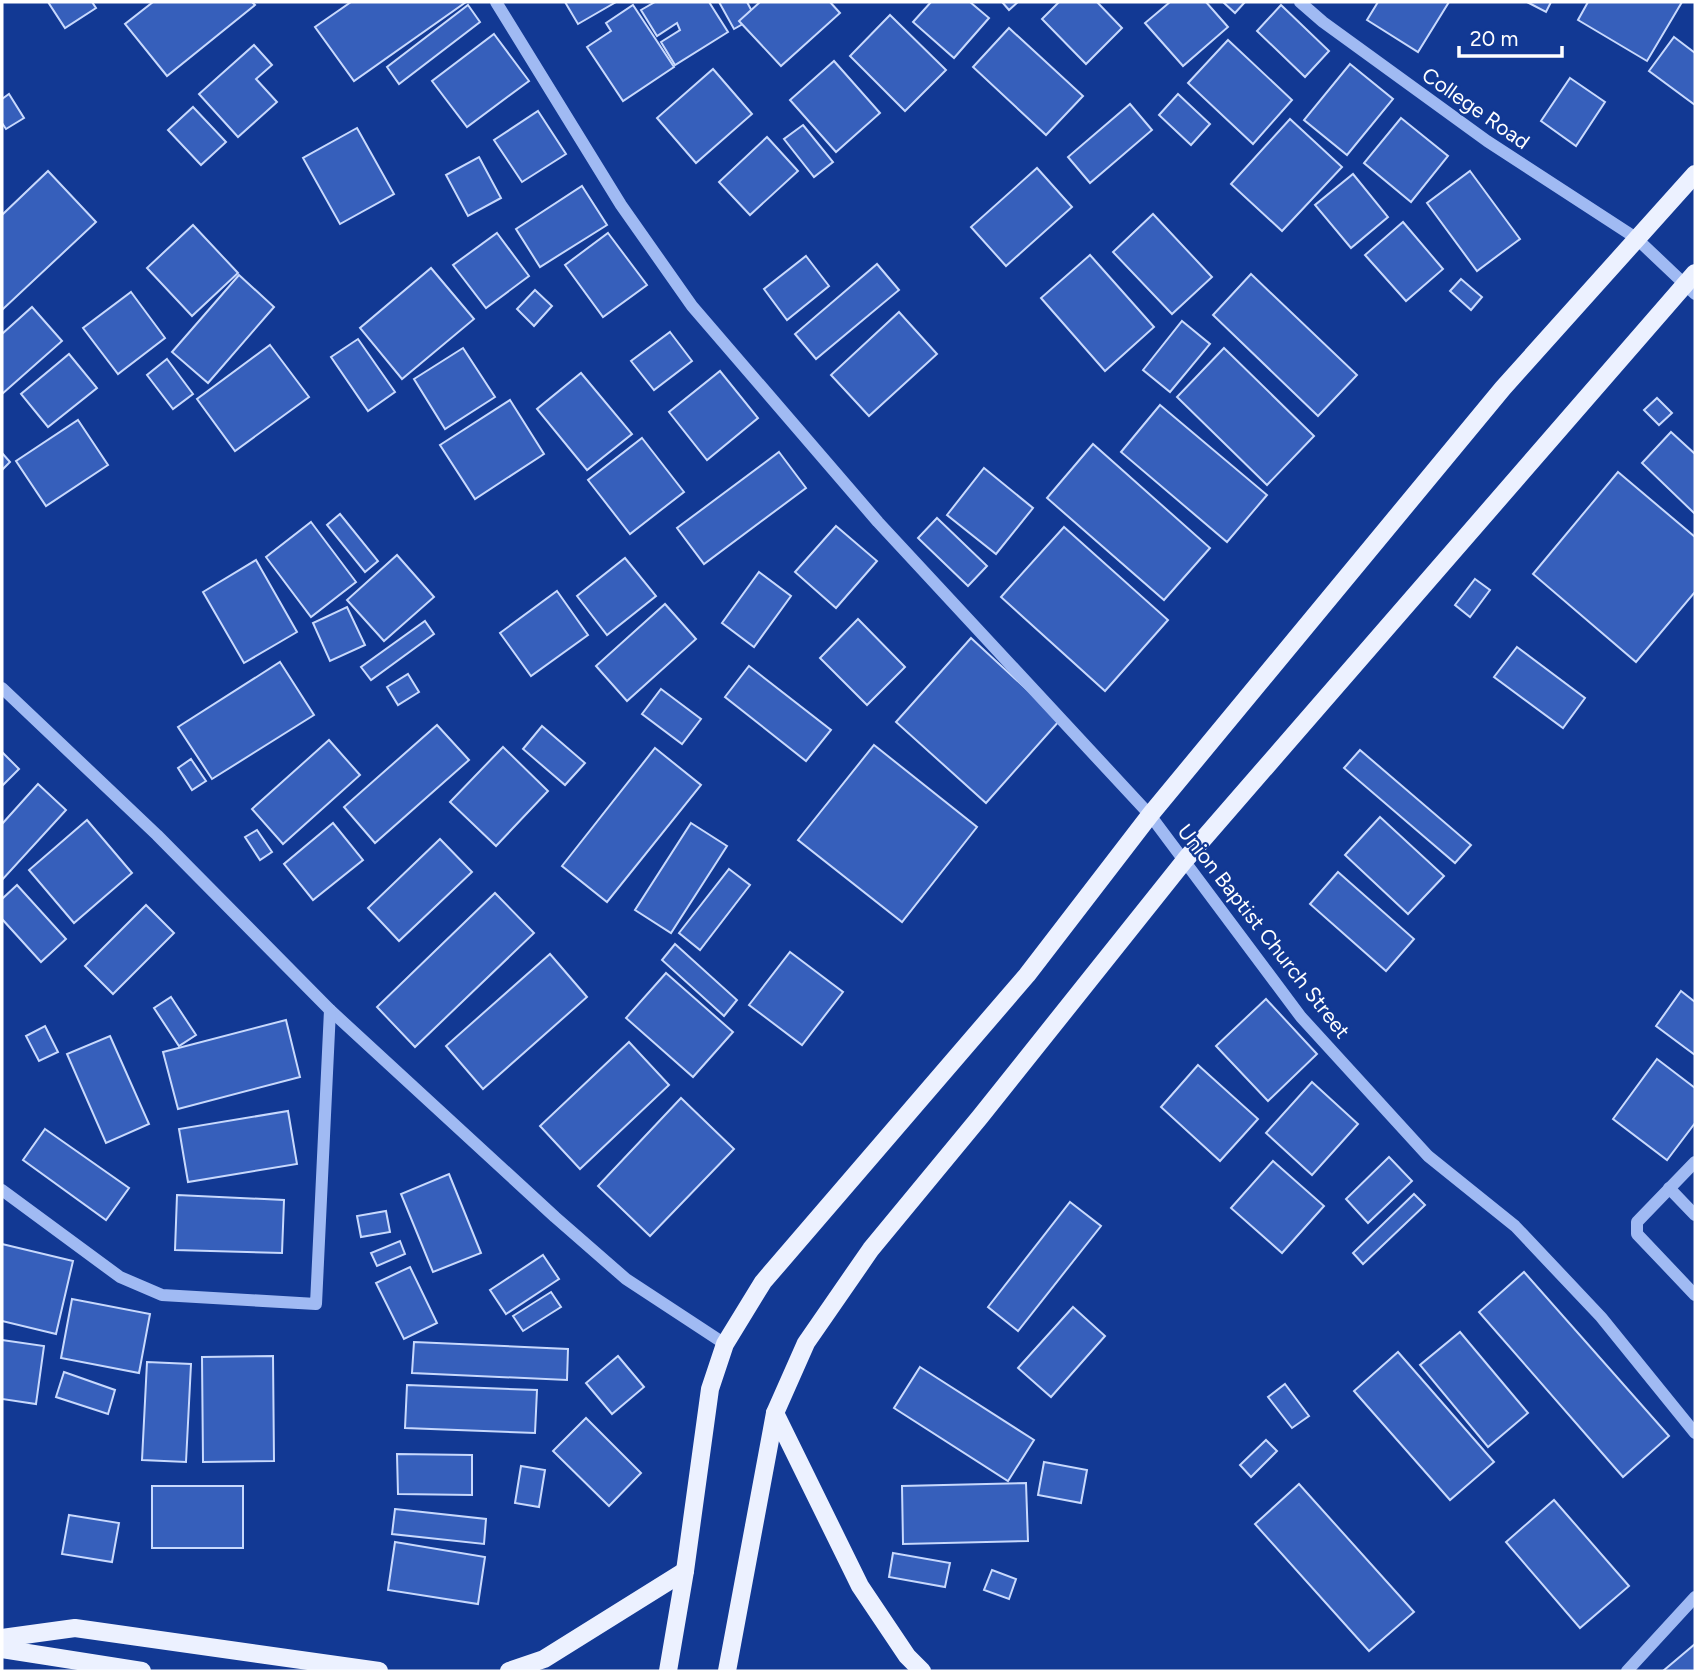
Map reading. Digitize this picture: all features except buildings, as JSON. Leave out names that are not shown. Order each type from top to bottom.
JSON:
[{"type":"main road","points":[[668,1671],[710,1389],[725,1344],[763,1282],[1027,975],[1150,815],[1503,388],[1695,174]]},
{"type":"main road","points":[[727,1671],[775,1413],[806,1343],[871,1249],[1185,860],[1692,283]]},
{"type":"main road","points":[[775,1413],[860,1586],[907,1656],[922,1671]]},
{"type":"main road","points":[[509,1671],[544,1659],[685,1571]]},
{"type":"main road","points":[[2,1639],[75,1628],[379,1671]]},
{"type":"main road","points":[[2,1649],[142,1671]]},
{"type":"street","name":"Union Baptist Church Street","points":[[496,2],[621,205],[692,306],[878,522],[1150,815],[1301,1017],[1428,1156],[1515,1227],[1591,1307],[1695,1433]]},
{"type":"street","name":"College Road","points":[[1300,2],[1323,22],[1487,141],[1636,238],[1692,283]]},
{"type":"street","points":[[2,688],[158,835],[330,1010],[555,1217],[626,1279],[725,1344]]},
{"type":"street","points":[[2,1190],[120,1277],[162,1295],[316,1304],[330,1010]]},
{"type":"street","points":[[1695,1162],[1637,1222],[1637,1234],[1695,1295]]},
{"type":"street","points":[[1669,1188],[1695,1215]]},
{"type":"street","points":[[1627,1671],[1695,1597]]}]
